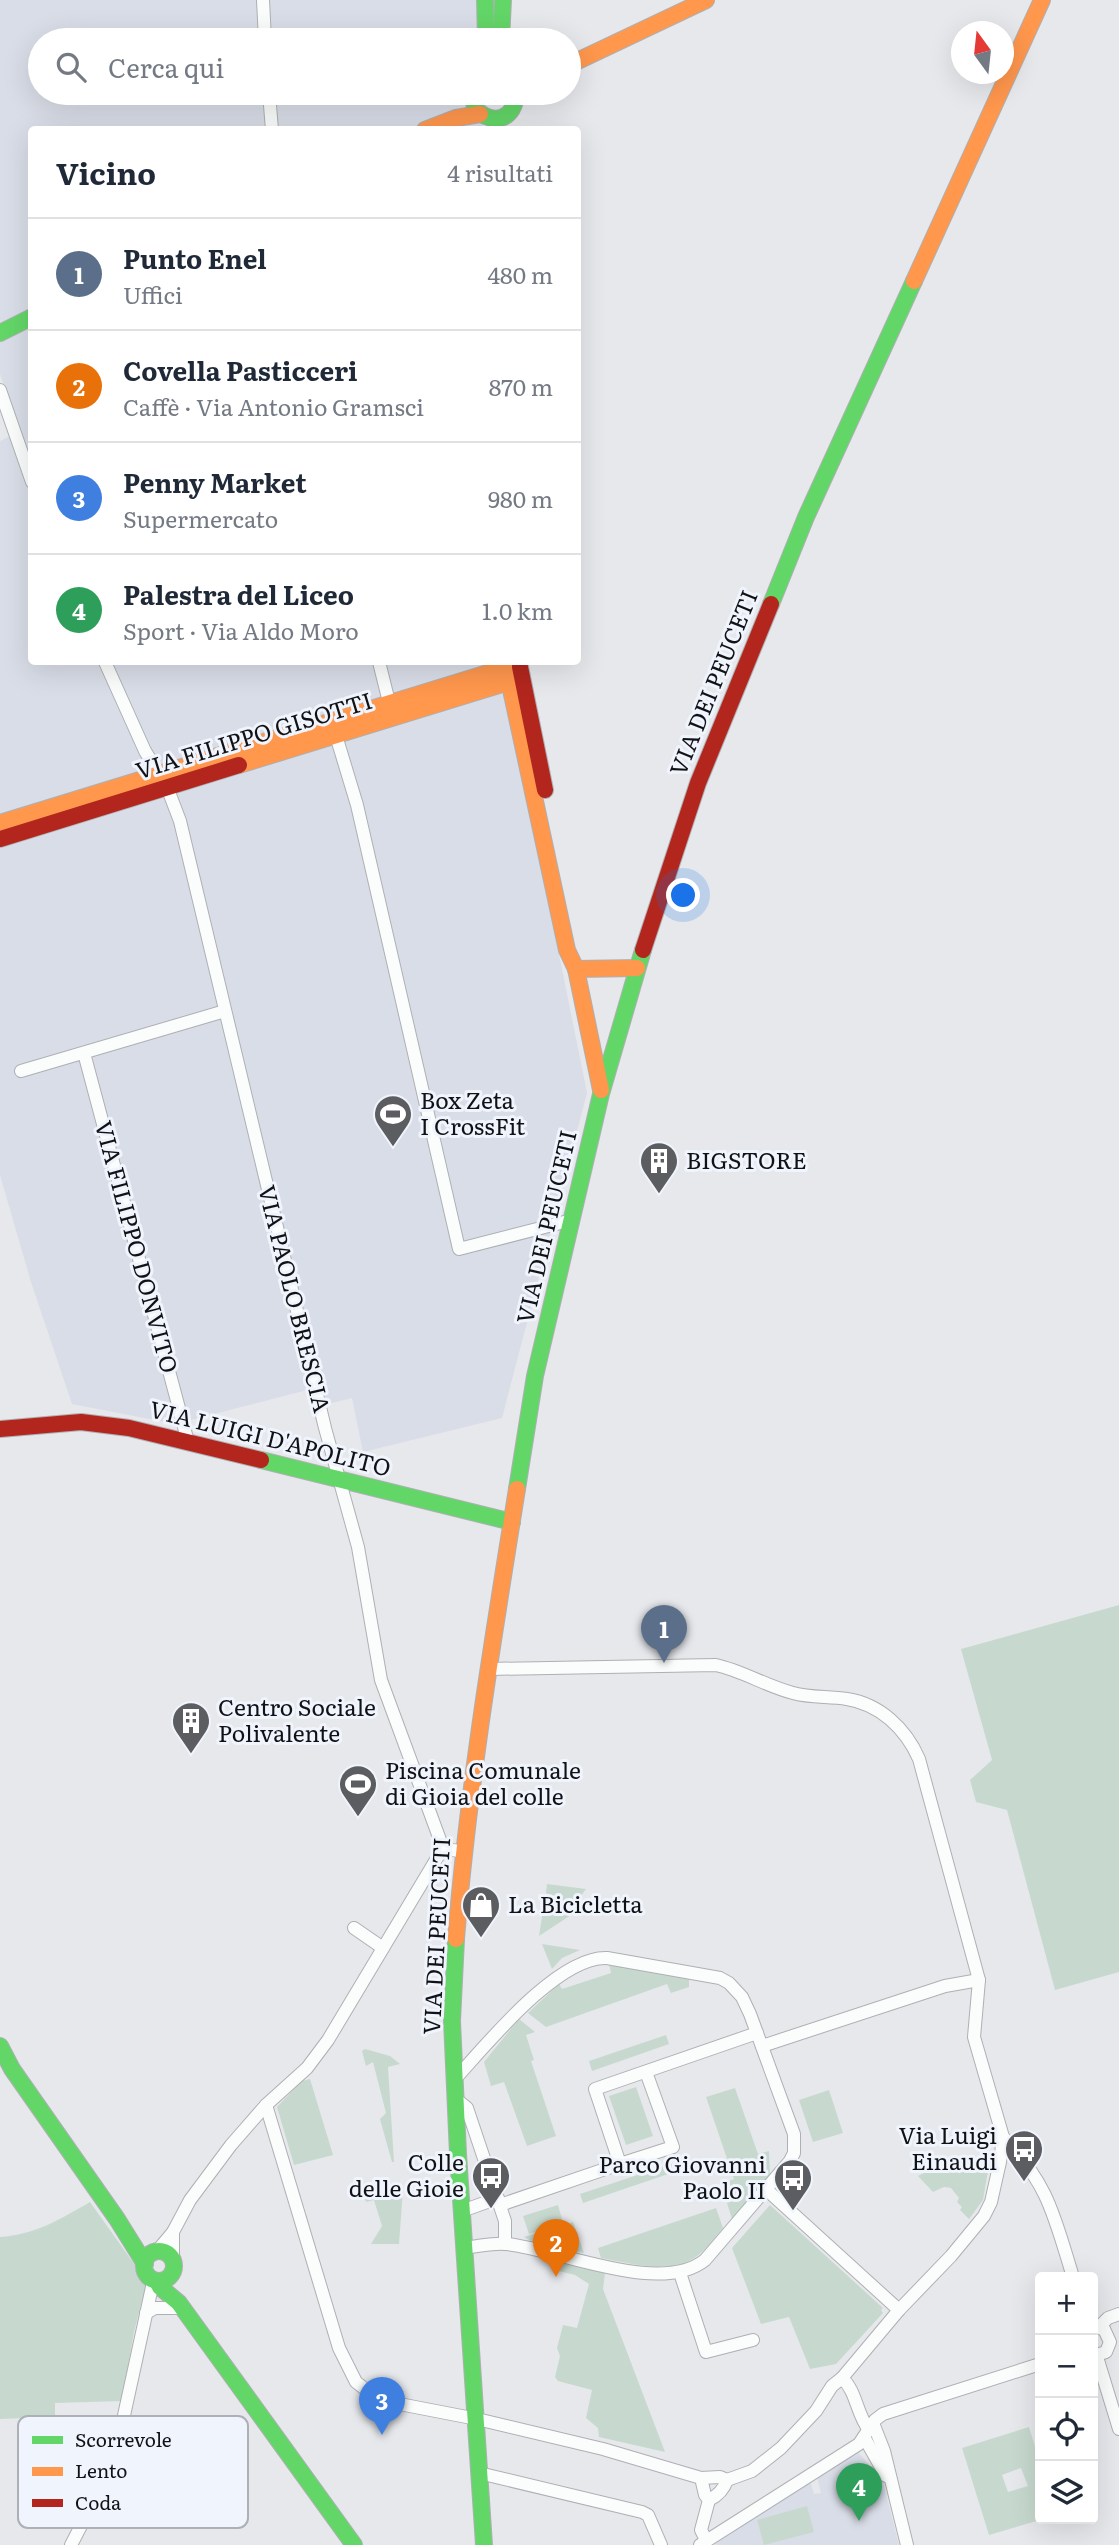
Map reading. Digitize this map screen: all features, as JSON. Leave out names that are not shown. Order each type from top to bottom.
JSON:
[{"type":"main road","points":[[485,0],[486,28]]},
{"type":"main road","points":[[502,28],[503,0]]},
{"type":"main road","points":[[581,59],[706,0]]},
{"type":"main road","name":"VIA DEI PEUCETI","points":[[484,2545],[464,2248],[452,2021],[453,1978],[463,1852],[488,1669],[535,1376],[601,1094],[637,968],[698,783],[806,517],[1042,0]]},
{"type":"main road","points":[[431,126],[459,105]]},
{"type":"main road","points":[[475,105],[485,121]]},
{"type":"main road","points":[[439,126],[500,120],[513,105]]},
{"type":"main road","points":[[505,126],[514,105]]},
{"type":"main road","points":[[0,323],[28,311]]},
{"type":"main road","points":[[0,333],[28,319]]},
{"type":"main road","points":[[514,669],[577,948],[576,969],[601,1094]]},
{"type":"main road","name":"VIA FILIPPO GISOTTI","points":[[0,839],[163,781],[392,711],[514,669]]},
{"type":"main road","name":"VIA FILIPPO GISOTTI","points":[[0,823],[163,781]]},
{"type":"main road","points":[[576,969],[637,968]]},
{"type":"main road","name":"VIA LUIGI D'APOLITO","points":[[5,1430],[94,1423],[129,1428],[512,1522]]},
{"type":"main road","points":[[0,2046],[6,2063],[129,2237],[152,2256],[167,2254],[174,2263],[181,2306]]},
{"type":"main road","points":[[152,2256],[148,2276],[181,2306],[354,2545]]},
{"type":"main road","points":[[156,2281],[170,2276],[174,2263]]},
{"type":"street","points":[[263,0],[264,28]]},
{"type":"street","points":[[270,105],[272,126]]},
{"type":"street","points":[[0,390],[28,470]]},
{"type":"street","name":"VIA PAOLO BRESCIA","points":[[106,665],[180,821],[325,1428],[358,1547],[381,1680],[443,1848]]},
{"type":"street","points":[[380,665],[392,711]]},
{"type":"street","points":[[334,728],[357,805],[459,1249],[572,1220]]},
{"type":"street","points":[[21,1072],[225,1011]]},
{"type":"street","name":"VIA FILIPPO DONVITO","points":[[84,1053],[188,1442]]},
{"type":"street","points":[[488,1669],[716,1665],[742,1672],[794,1694],[847,1699],[881,1712],[904,1733],[919,1759],[979,1980],[974,2037],[1003,2137],[992,2203],[951,2256],[832,2386],[817,2411],[781,2448],[752,2471],[726,2480],[720,2492],[709,2500],[701,2530],[703,2543],[859,2444],[883,2413],[1035,2366]]},
{"type":"street","points":[[152,2256],[173,2232],[182,2212],[231,2146],[266,2105],[307,2068],[328,2040],[443,1848],[463,1852]]},
{"type":"street","points":[[354,1928],[383,1948]]},
{"type":"street","points":[[455,2079],[547,1985],[569,1969],[596,1958],[720,1978],[742,1997],[794,2134],[795,2145],[790,2161],[705,2260],[680,2273],[649,2274],[505,2244],[464,2248]]},
{"type":"street","points":[[620,2164],[594,2089],[646,2071],[945,1986],[979,1980]]},
{"type":"street","points":[[462,2211],[499,2202],[673,2147],[646,2071]]},
{"type":"street","points":[[456,2099],[467,2108],[499,2202],[505,2221],[505,2244]]},
{"type":"street","points":[[266,2105],[339,2348],[356,2382],[368,2394],[391,2404],[477,2419],[617,2452],[701,2478],[720,2477],[726,2480]]},
{"type":"street","points":[[1003,2137],[1032,2170],[1046,2194],[1071,2272]]},
{"type":"street","points":[[767,2190],[899,2310]]},
{"type":"street","points":[[173,2232],[174,2263]]},
{"type":"street","points":[[680,2273],[706,2352],[753,2340]]},
{"type":"street","points":[[124,2416],[146,2313],[156,2281]]},
{"type":"street","points":[[146,2313],[155,2308],[181,2306]]},
{"type":"street","points":[[1098,2326],[1119,2314]]},
{"type":"street","points":[[1098,2328],[1107,2333],[1110,2342],[1106,2352],[1098,2355]]},
{"type":"street","points":[[1098,2365],[1119,2429]]},
{"type":"street","points":[[842,2378],[852,2387],[864,2423],[884,2451],[907,2545]]},
{"type":"street","points":[[480,2473],[642,2512],[648,2515],[661,2545]]},
{"type":"street","points":[[701,2478],[709,2500]]},
{"type":"street","points":[[74,2544],[82,2528]]},
{"type":"street","points":[[651,2545],[655,2532]]},
{"type":"shaded area","points":[[0,0],[480,0],[481,28],[28,28],[28,105],[482,105],[483,126],[28,126],[28,665],[501,665],[587,1093],[502,1418],[363,1452],[352,1398],[315,1407],[311,1389],[175,1424],[72,1404],[31,1282],[0,1175],[0,441],[19,432],[0,374]]},
{"type":"shaded area","points":[[858,2452],[883,2481],[899,2545],[716,2545],[715,2541],[810,2481],[814,2494],[821,2493],[817,2477]]},
{"type":"green space","points":[[1119,1605],[1119,1972],[1055,1990],[1007,1810],[976,1802],[970,1780],[992,1760],[961,1649]]},
{"type":"green space","points":[[547,1884],[586,1889],[576,1902],[574,1911],[546,1893]]},
{"type":"green space","points":[[545,1898],[571,1915],[539,1936]]},
{"type":"green space","points":[[542,1944],[580,1950],[562,1958],[552,1969]]},
{"type":"green space","points":[[609,1964],[689,1979],[689,1987],[671,1993],[667,1984],[546,2027],[528,2013],[559,1984],[562,1989],[611,1973]]},
{"type":"green space","points":[[519,2019],[535,2032],[526,2035],[534,2060],[531,2061],[556,2136],[527,2146],[504,2082],[491,2086],[484,2062]]},
{"type":"green space","points":[[666,2035],[669,2044],[592,2071],[589,2061]]},
{"type":"green space","points":[[365,2049],[390,2056],[400,2064],[388,2067],[394,2162],[380,2119],[386,2113],[373,2062],[366,2066],[362,2051]]},
{"type":"green space","points":[[310,2079],[333,2155],[294,2165],[277,2107],[302,2081]]},
{"type":"green space","points":[[636,2087],[653,2136],[626,2145],[609,2096]]},
{"type":"green space","points":[[735,2088],[758,2154],[769,2151],[770,2177],[732,2219],[727,2203],[735,2200],[729,2181],[734,2179],[706,2097]]},
{"type":"green space","points":[[829,2090],[843,2133],[813,2142],[799,2100]]},
{"type":"green space","points":[[957,2162],[989,2165],[983,2200],[969,2219],[960,2210],[962,2207],[957,2202],[959,2198],[951,2188],[944,2187],[933,2192],[918,2176],[934,2168]]},
{"type":"green space","points":[[674,2163],[677,2171],[583,2203],[580,2194]]},
{"type":"green space","points":[[394,2186],[396,2191],[403,2189],[399,2244],[371,2244],[382,2226],[374,2200],[366,2202],[364,2195]]},
{"type":"green space","points":[[90,2202],[147,2282],[134,2332],[122,2401],[55,2403],[55,2416],[0,2419],[0,2237],[36,2230]]},
{"type":"green space","points":[[558,2205],[563,2223],[529,2234],[523,2216]]},
{"type":"green space","points":[[770,2205],[883,2308],[883,2313],[836,2364],[810,2369],[789,2317],[761,2324],[732,2248]]},
{"type":"green space","points":[[716,2208],[723,2228],[704,2250],[687,2262],[663,2267],[601,2258],[598,2248]]},
{"type":"green space","points":[[573,2222],[584,2253],[533,2242],[524,2237]]},
{"type":"green space","points":[[560,2263],[605,2273],[603,2289],[665,2452],[599,2437],[598,2428],[586,2418],[592,2390],[558,2381],[555,2377],[560,2356],[557,2348],[563,2325],[577,2328],[589,2284],[575,2275],[559,2271]]},
{"type":"green space","points":[[1029,2427],[1035,2447],[1035,2521],[989,2535],[962,2448]],"holes":[[[1021,2468],[1028,2486],[1008,2492],[1002,2475]]]},
{"type":"green space","points":[[807,2506],[814,2532],[764,2545],[757,2520]]},
{"type":"traffic: fast","points":[[485,0],[486,28]]},
{"type":"traffic: fast","points":[[502,28],[503,0]]},
{"type":"traffic: fast","points":[[474,105],[475,109],[482,114],[496,119],[508,114],[514,105]]},
{"type":"traffic: fast","points":[[771,604],[806,517],[914,281]]},
{"type":"traffic: fast","points":[[0,333],[28,319]]},
{"type":"traffic: fast","points":[[517,1489],[535,1376],[601,1094],[643,950]]},
{"type":"traffic: fast","points":[[261,1460],[512,1522]]},
{"type":"traffic: fast","points":[[456,1939],[452,2021],[458,2154],[484,2545]]},
{"type":"traffic: fast","points":[[0,2046],[12,2069],[117,2219],[145,2264]]},
{"type":"traffic: fast","points":[[159,2251],[165,2252],[173,2260],[174,2266],[173,2272],[165,2280],[159,2281],[153,2280],[145,2272],[144,2266],[145,2260],[153,2252],[159,2251]]},
{"type":"traffic: fast","points":[[157,2281],[160,2287],[179,2303],[354,2545]]},
{"type":"traffic: slow","points":[[581,59],[706,0]]},
{"type":"traffic: slow","points":[[914,281],[1042,0]]},
{"type":"traffic: slow","points":[[435,126],[456,118],[480,114]]},
{"type":"traffic: slow","points":[[0,823],[514,665]]},
{"type":"traffic: slow","points":[[507,671],[567,950],[576,969],[601,1090]]},
{"type":"traffic: slow","points":[[239,765],[522,678]]},
{"type":"traffic: slow","points":[[576,969],[637,968]]},
{"type":"traffic: slow","points":[[456,1939],[474,1770],[517,1489]]},
{"type":"traffic: jam","points":[[643,950],[698,783],[771,604]]},
{"type":"traffic: jam","points":[[520,667],[545,790]]},
{"type":"traffic: jam","points":[[0,839],[239,765]]},
{"type":"traffic: jam","points":[[0,1429],[81,1422],[129,1428],[261,1460]]},
{"type":"place","name":"Box Zeta I CrossFit","points":[[393,1148]]},
{"type":"place","name":"BIGSTORE","points":[[659,1195]]},
{"type":"place","name":"Punto Enel","points":[[664,1663]]},
{"type":"place","name":"Centro Sociale Polivalente","points":[[191,1755]]},
{"type":"place","name":"Piscina Comunale di Gioia del colle","points":[[358,1818]]},
{"type":"place","name":"La Bicicletta","points":[[481,1939]]},
{"type":"place","name":"Via Luigi Einaudi","points":[[1024,2183]]},
{"type":"place","name":"Colle delle Gioie","points":[[491,2210]]},
{"type":"place","name":"Parco Giovanni Paolo II","points":[[793,2212]]},
{"type":"place","name":"Covella Pasticceri","points":[[556,2277]]},
{"type":"place","name":"Penny Market","points":[[382,2435]]},
{"type":"place","name":"Palestra del Liceo","points":[[859,2521]]}]
